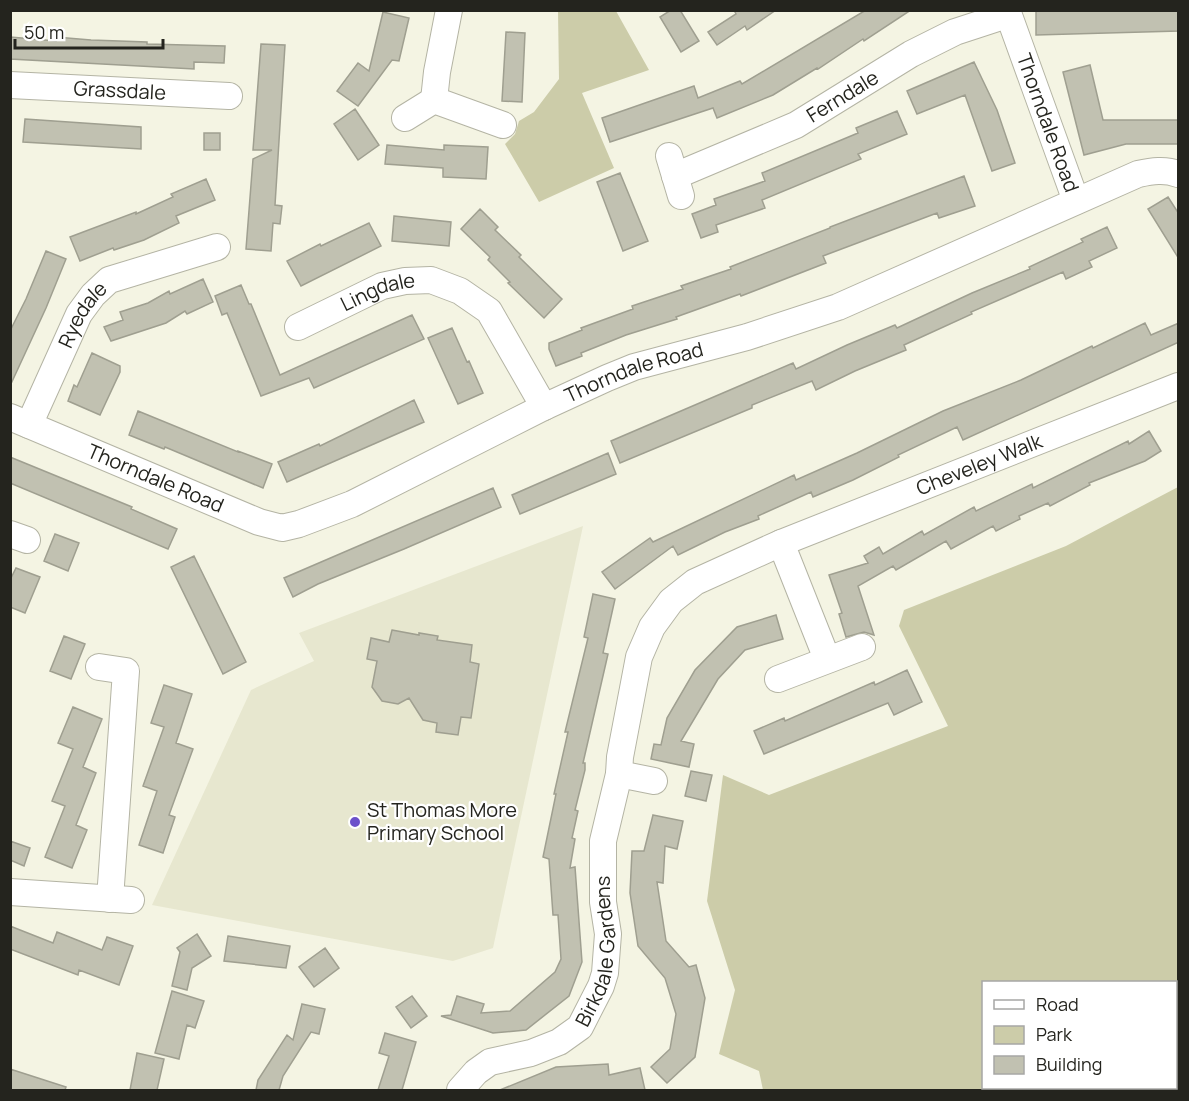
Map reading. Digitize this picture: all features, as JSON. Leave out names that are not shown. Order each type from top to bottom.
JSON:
[{"type":"street","points":[[434,99],[449,10]]},
{"type":"street","name":"Ferndale","points":[[675,176],[796,125],[911,54],[955,32],[1007,13]]},
{"type":"street","name":"Thorndale Road","points":[[20,421],[259,522],[282,528],[352,504],[544,407],[634,367],[747,337],[838,308],[1076,201],[1007,13]]},
{"type":"street","name":"Grassdale","points":[[10,85],[229,96]]},
{"type":"street","points":[[405,118],[434,99]]},
{"type":"street","points":[[434,99],[503,125]]},
{"type":"street","points":[[1076,201],[1138,174],[1155,171],[1172,171],[1179,174]]},
{"type":"street","name":"Ryedale","points":[[20,421],[79,314],[93,295],[109,280],[218,247]]},
{"type":"street","name":"Lingdale","points":[[296,326],[382,286],[405,281],[431,280],[460,291],[489,311],[544,407]]},
{"type":"street","name":"Cheveley Walk","points":[[603,841],[619,774],[620,757],[639,657],[652,627],[671,601],[695,582],[781,543],[1179,386]]},
{"type":"street","points":[[781,543],[826,659]]},
{"type":"street","points":[[778,679],[862,646]]},
{"type":"street","points":[[10,892],[120,899],[126,671],[99,667]]},
{"type":"street","points":[[619,774],[654,781]]},
{"type":"street","name":"Birkdale Gardens","points":[[460,1090],[476,1072],[490,1062],[531,1053],[559,1042],[580,1027],[601,986],[605,973],[608,934],[603,902],[603,841]]},
{"type":"shaded area","name":"St Thomas More Primary School","points":[[583,526],[493,948],[453,961],[152,905],[251,690],[314,661],[299,633]]},
{"type":"green space","points":[[558,11],[616,11],[649,70],[582,93],[614,168],[539,202],[505,144],[515,134],[519,121],[534,112],[559,79]]},
{"type":"green space","points":[[1178,487],[1178,1090],[763,1090],[759,1071],[719,1054],[735,990],[707,901],[723,775],[769,795],[948,726],[899,626],[904,610],[1066,546]]},
{"type":"building","points":[[671,10],[680,10],[699,41],[681,52],[660,17]]},
{"type":"building","points":[[734,10],[776,10],[747,30],[745,26],[717,45],[708,32],[736,14]]},
{"type":"building","points":[[866,10],[911,10],[773,95],[717,118],[713,108],[610,142],[602,118],[694,86],[698,98],[740,81],[742,84]]},
{"type":"building","points":[[1179,10],[1179,31],[1036,35],[1036,11]]},
{"type":"building","points":[[383,12],[409,18],[399,61],[392,60],[358,106],[337,91],[358,63],[369,71]]},
{"type":"building","points":[[506,32],[525,33],[522,102],[502,101]]},
{"type":"building","points":[[10,37],[56,41],[56,37],[147,42],[147,44],[225,46],[224,63],[194,62],[194,69],[10,59]]},
{"type":"building","points":[[261,44],[285,45],[275,205],[282,206],[280,224],[273,223],[271,251],[246,249],[253,159],[272,150],[253,150]]},
{"type":"building","points":[[974,62],[997,110],[1015,163],[992,171],[965,95],[917,114],[907,91]]},
{"type":"building","points":[[1090,65],[1103,120],[1179,120],[1179,144],[1126,144],[1084,155],[1063,72]]},
{"type":"building","points":[[355,109],[379,145],[358,160],[334,124]]},
{"type":"building","points":[[897,111],[907,134],[858,154],[861,159],[762,200],[765,208],[716,225],[718,232],[701,238],[692,214],[716,205],[714,199],[765,181],[762,173],[858,133],[856,128]]},
{"type":"building","points":[[25,119],[141,127],[141,149],[23,142]]},
{"type":"building","points":[[204,133],[220,133],[220,150],[204,150]]},
{"type":"building","points":[[387,145],[444,150],[444,145],[488,147],[486,179],[443,177],[443,168],[385,164]]},
{"type":"building","points":[[620,173],[648,241],[623,251],[597,182]]},
{"type":"building","points":[[964,176],[975,206],[939,218],[937,213],[823,256],[826,263],[741,296],[740,294],[676,317],[677,319],[626,335],[556,366],[549,343],[582,330],[581,328],[633,309],[632,306],[683,289],[681,286],[731,269],[730,267],[830,227]]},
{"type":"building","points":[[206,179],[215,200],[176,216],[179,223],[144,240],[114,250],[113,248],[80,261],[70,237],[136,212],[136,214],[173,197],[171,194]]},
{"type":"building","points":[[1168,197],[1179,214],[1179,259],[1148,209]]},
{"type":"building","points":[[480,209],[498,227],[495,230],[521,255],[519,257],[562,299],[544,318],[508,283],[510,282],[488,260],[490,257],[461,229]]},
{"type":"building","points":[[394,216],[451,222],[449,246],[392,241]]},
{"type":"building","points":[[369,223],[381,246],[301,286],[287,261]]},
{"type":"building","points":[[1107,227],[1117,248],[1089,261],[1092,267],[1066,279],[1063,272],[971,312],[972,314],[904,345],[906,350],[816,390],[812,381],[620,463],[611,441],[793,363],[796,369],[895,325],[897,328],[1030,269],[1029,267],[1083,242],[1081,239]]},
{"type":"building","points":[[46,251],[66,259],[10,386],[11,329]]},
{"type":"building","points":[[203,279],[213,302],[187,314],[185,311],[166,323],[111,341],[104,327],[123,320],[120,312],[148,303],[169,291],[170,294]]},
{"type":"building","points":[[241,285],[280,375],[412,315],[424,339],[314,388],[309,378],[261,396],[227,313],[222,315],[215,296]]},
{"type":"building","points":[[1145,323],[1151,335],[1179,323],[1179,342],[963,440],[957,427],[898,455],[899,457],[853,480],[813,497],[811,492],[758,516],[759,519],[725,532],[678,555],[673,546],[615,589],[602,572],[650,538],[653,542],[794,475],[796,480],[943,411],[1021,380]]},
{"type":"building","points":[[452,328],[483,393],[458,404],[428,338]]},
{"type":"building","points":[[92,353],[120,366],[120,372],[100,415],[68,401]]},
{"type":"building","points":[[414,400],[424,422],[287,482],[278,462],[319,444],[320,446]]},
{"type":"building","points":[[138,411],[272,464],[263,488],[165,447],[164,449],[129,435]]},
{"type":"building","points":[[1149,431],[1161,451],[1145,461],[1089,483],[1090,485],[1050,506],[1048,503],[1019,516],[1020,519],[996,531],[993,526],[951,549],[946,541],[896,570],[893,566],[858,586],[874,635],[864,632],[846,637],[839,614],[842,613],[829,575],[868,563],[864,556],[879,547],[883,554],[922,531],[924,535],[974,507],[976,511],[1032,484],[1033,488],[1128,441],[1129,444]]},
{"type":"building","points":[[608,453],[616,474],[520,514],[512,495]]},
{"type":"building","points":[[10,457],[132,507],[131,509],[177,529],[168,549],[10,483]]},
{"type":"building","points":[[493,488],[501,507],[318,584],[293,597],[284,578]]},
{"type":"building","points":[[55,534],[79,543],[68,571],[44,561]]},
{"type":"building","points":[[194,556],[246,662],[223,674],[171,567]]},
{"type":"building","points":[[16,568],[40,577],[25,613],[10,607],[10,580]]},
{"type":"building","points":[[593,594],[615,599],[603,653],[608,654],[583,763],[585,763],[585,770],[575,810],[578,811],[572,838],[575,839],[570,868],[575,867],[582,962],[569,996],[526,1030],[493,1033],[441,1016],[451,1015],[457,996],[484,1004],[481,1013],[510,1011],[555,972],[561,959],[558,915],[553,915],[549,859],[543,857],[568,732],[565,732],[588,638],[584,637]]},
{"type":"building","points":[[776,615],[783,639],[745,650],[718,679],[681,741],[694,744],[689,767],[651,759],[654,744],[661,745],[667,718],[695,670],[737,627]]},
{"type":"building","points":[[392,630],[438,636],[437,640],[472,645],[470,662],[479,664],[471,718],[461,717],[458,735],[436,732],[437,723],[423,720],[409,698],[398,704],[382,701],[372,687],[377,661],[367,659],[371,638],[389,642]]},
{"type":"building","points":[[64,636],[85,644],[71,679],[50,671]]},
{"type":"building","points":[[907,670],[922,702],[894,715],[888,703],[764,754],[754,731],[784,718],[785,721]]},
{"type":"building","points":[[164,685],[192,694],[176,743],[193,749],[169,815],[175,817],[163,853],[139,845],[157,791],[143,786],[164,727],[151,723]]},
{"type":"building","points":[[73,707],[102,719],[83,767],[96,773],[76,825],[87,830],[72,868],[45,857],[65,806],[52,801],[73,749],[58,743]]},
{"type":"building","points":[[691,771],[712,775],[706,801],[685,796]]},
{"type":"building","points":[[653,815],[683,821],[677,849],[665,846],[663,883],[657,882],[666,941],[689,967],[696,965],[705,998],[695,1057],[667,1083],[651,1067],[670,1049],[676,1014],[665,978],[638,946],[630,893],[632,851],[644,851]]},
{"type":"building","points":[[10,841],[30,848],[24,866],[10,860]]},
{"type":"building","points":[[10,926],[53,943],[57,932],[102,950],[107,937],[133,946],[119,985],[79,970],[78,975],[10,949]]},
{"type":"building","points":[[197,934],[211,956],[192,968],[187,990],[172,986],[180,952],[177,948]]},
{"type":"building","points":[[228,936],[290,946],[286,968],[224,961]]},
{"type":"building","points":[[325,948],[339,968],[314,987],[299,967]]},
{"type":"building","points":[[172,991],[204,1001],[195,1028],[187,1025],[179,1059],[155,1053]]},
{"type":"building","points":[[412,996],[427,1016],[411,1028],[396,1007]]},
{"type":"building","points":[[302,1004],[325,1009],[319,1034],[311,1032],[283,1076],[279,1090],[256,1090],[258,1080],[287,1035],[293,1040]]},
{"type":"building","points":[[385,1033],[416,1042],[402,1090],[378,1090],[389,1056],[379,1053]]},
{"type":"building","points":[[137,1053],[164,1059],[157,1090],[130,1090]]},
{"type":"building","points":[[608,1064],[609,1075],[640,1068],[645,1090],[500,1090],[556,1067]]},
{"type":"building","points":[[10,1069],[66,1087],[65,1090],[10,1090]]},
{"type":"place","name":"St Thomas More Primary School","points":[[355,822]]}]
